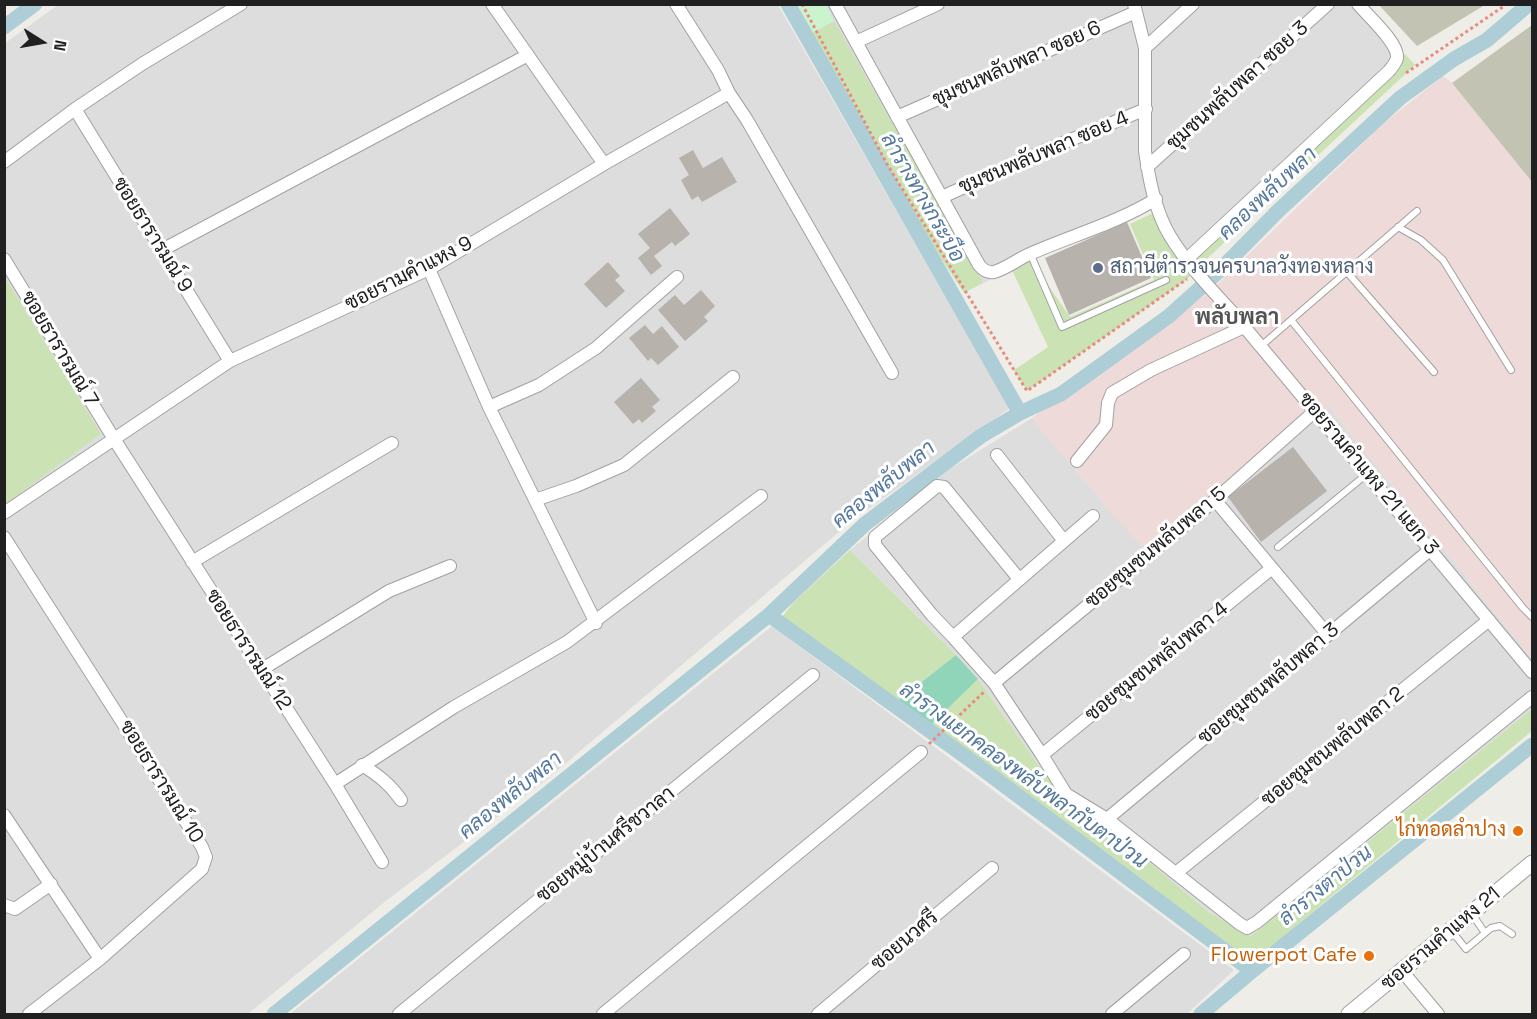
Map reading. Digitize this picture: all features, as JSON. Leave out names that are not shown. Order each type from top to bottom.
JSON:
[{"type":"street","points":[[4,162],[75,109],[142,64],[241,4]]},
{"type":"street","points":[[492,4],[604,164]]},
{"type":"street","points":[[676,4],[718,70],[729,93],[747,120],[892,374]]},
{"type":"street","points":[[835,4],[984,271],[992,273],[1030,253],[1134,212],[1156,199]]},
{"type":"street","points":[[856,42],[938,4]]},
{"type":"street","points":[[1145,48],[1193,4]]},
{"type":"street","name":"ชุมชนพลับพลา ซอย 3","points":[[1147,167],[1328,4]]},
{"type":"street","points":[[1187,259],[1381,78],[1396,61],[1397,51],[1391,41],[1358,4]]},
{"type":"street","name":"ซอยรามคำแหง 21 แยก 3","points":[[1135,8],[1145,48],[1147,167],[1169,235],[1198,274],[1261,346],[1533,672]]},
{"type":"street","name":"ชุมชนพลับพลา ซอย 6","points":[[897,117],[1135,8]]},
{"type":"street","points":[[162,250],[528,55]]},
{"type":"street","name":"ซอยรามคำแหง 9","points":[[4,513],[230,361],[429,269],[604,164],[729,93]]},
{"type":"street","name":"ซอยธารารมณ์ 9","points":[[75,109],[230,361]]},
{"type":"street","name":"ชุมชนพลับพลา ซอย 4","points":[[942,197],[1046,150],[1146,109]]},
{"type":"street","name":"ซอยธารารมณ์ 7","points":[[4,259],[114,439]]},
{"type":"street","points":[[429,269],[489,407],[596,623]]},
{"type":"street","points":[[489,407],[539,385],[596,348],[677,277]]},
{"type":"street","points":[[1077,461],[1106,425],[1108,403],[1112,393],[1151,370],[1244,327]]},
{"type":"street","points":[[535,500],[576,486],[624,465],[733,377]]},
{"type":"street","name":"ซอยชุมชนพลับพลา 5","points":[[994,683],[1215,500],[1315,411]]},
{"type":"street","name":"ซอยธารารมณ์ 12","points":[[114,439],[382,861]]},
{"type":"street","points":[[192,562],[392,443]]},
{"type":"street","points":[[997,455],[1064,541]]},
{"type":"street","points":[[1019,579],[944,487],[937,486],[875,537],[875,545],[932,615],[994,683],[1066,794],[1107,819],[1247,928],[1533,697]]},
{"type":"street","points":[[335,784],[490,685],[596,623],[761,496]]},
{"type":"street","points":[[1215,500],[1328,635]]},
{"type":"street","points":[[953,637],[1094,516]]},
{"type":"street","name":"ซอยธารารมณ์ 10","points":[[4,537],[202,846],[206,857],[202,869],[100,959],[28,1014]]},
{"type":"street","name":"ซอยชุมชนพลับพลา 3","points":[[1107,819],[1431,549]]},
{"type":"street","points":[[261,670],[389,591],[450,566]]},
{"type":"street","name":"ซอยชุมชนพลับพลา 4","points":[[1042,755],[1272,568]]},
{"type":"street","name":"ซอยชุมชนพลับพลา 2","points":[[1176,873],[1489,620]]},
{"type":"street","name":"ซอยหมู่บ้านศรีชวาลา","points":[[399,1014],[813,675]]},
{"type":"street","points":[[603,1014],[921,752]]},
{"type":"street","points":[[362,765],[381,776],[392,786],[401,800]]},
{"type":"street","points":[[4,815],[100,959]]},
{"type":"street","name":"ซอยรามคำแหง 21","points":[[1349,1014],[1533,862]]},
{"type":"street","name":"ซอยนวศรี","points":[[818,1014],[992,867]]},
{"type":"street","points":[[4,905],[15,909],[51,884]]},
{"type":"street","points":[[1112,1014],[1184,954]]},
{"type":"street","points":[[1402,971],[1438,1014]]},
{"type":"lane","points":[[1261,346],[1417,211]]},
{"type":"lane","points":[[1398,227],[1421,240],[1443,260],[1511,370]]},
{"type":"lane","points":[[1030,253],[1062,327],[1166,280]]},
{"type":"lane","points":[[1347,272],[1434,372]]},
{"type":"lane","points":[[1291,320],[1523,608],[1533,617]]},
{"type":"lane","points":[[1278,547],[1367,473]]},
{"type":"lane","points":[[1471,913],[1485,933]]},
{"type":"lane","points":[[1451,930],[1466,949],[1491,928],[1500,926],[1512,933]]},
{"type":"path","points":[[802,4],[887,164],[1026,391],[1198,274]]},
{"type":"path","points":[[1403,75],[1508,4]]},
{"type":"path","points":[[921,752],[994,683]]},
{"type":"shaded area","points":[[59,4],[778,5],[1010,408],[853,520],[546,780],[387,900],[248,1014],[5,1014],[4,44]]},
{"type":"shaded area","points":[[798,5],[1360,5],[1415,65],[1197,268],[1153,205],[1043,253],[964,293],[907,206]]},
{"type":"shaded area","points":[[1379,5],[1485,5],[1417,46]]},
{"type":"shaded area","points":[[1532,25],[1532,182],[1452,83]]},
{"type":"shaded area","points":[[1443,76],[1452,83],[1532,182],[1532,659],[1330,408],[1304,416],[1145,550],[1032,418],[1220,282],[1383,124]]},
{"type":"shaded area","points":[[1330,408],[1532,659],[1532,709],[1251,936],[1210,913],[1045,775],[978,679],[850,550],[950,469],[1032,418],[1146,550],[1304,416]]},
{"type":"shaded area","points":[[772,626],[1234,970],[1187,1014],[290,1014]]},
{"type":"green space","points":[[798,5],[826,5],[834,21],[812,33]]},
{"type":"green space","points":[[834,21],[983,282],[964,293],[907,206],[812,33]]},
{"type":"green space","points":[[1405,54],[1415,65],[1199,266],[1192,258],[1391,73]]},
{"type":"green space","points":[[1153,213],[1193,273],[1027,391],[1014,370],[1048,347],[1012,270],[1030,259],[1070,317],[1154,280],[1130,224]]},
{"type":"green space","points":[[4,276],[101,434],[5,504],[4,504]]},
{"type":"green space","points":[[850,550],[956,655],[896,702],[781,618],[794,602]]},
{"type":"green space","points":[[956,655],[978,679],[931,725],[896,702]]},
{"type":"green space","points":[[978,679],[1045,775],[1210,913],[1251,936],[1532,709],[1532,731],[1258,957],[1239,953],[931,725]]},
{"type":"building","points":[[693,150],[703,168],[722,157],[737,182],[702,202],[698,196],[692,200],[681,180],[689,175],[679,158]]},
{"type":"building","points":[[670,208],[690,234],[675,246],[672,242],[654,256],[662,266],[651,275],[638,258],[650,248],[638,234]]},
{"type":"building","name":"สถานีตำรวจนครบาลวังทองหลาง","points":[[1127,222],[1151,278],[1069,315],[1045,258]]},
{"type":"building","points":[[608,262],[620,276],[615,280],[625,291],[606,308],[584,284]]},
{"type":"building","points":[[701,290],[715,306],[704,317],[708,321],[685,341],[658,310],[675,295],[684,305]]},
{"type":"building","points":[[645,325],[653,334],[662,326],[679,347],[658,365],[651,358],[648,361],[629,338]]},
{"type":"building","points":[[641,378],[660,400],[652,407],[656,411],[642,423],[639,419],[633,424],[614,402]]},
{"type":"building","points":[[1293,447],[1327,491],[1261,542],[1228,497]]},
{"type":"waterway","points":[[4,27],[35,4]]},
{"type":"waterway","name":"ลำรางทางกระบือ","points":[[788,4],[1020,413]]},
{"type":"waterway","name":"คลองพลับพลา","points":[[274,1014],[769,615],[865,524],[981,436],[1020,413],[1061,394],[1169,316],[1400,98],[1454,59],[1487,40],[1529,4]]},
{"type":"waterway","name":"ลำรางแยกคลองพลับพลากับตาป่วน","points":[[769,615],[977,765],[1252,971]]},
{"type":"waterway","name":"ลำรางตาป่วน","points":[[1201,1014],[1532,745]]},
{"type":"place","name":"สถานีตำรวจนครบาลวังทองหลาง","points":[[1098,268]]},
{"type":"place","name":"ไก่ทอดลำปาง","points":[[1518,831]]},
{"type":"place","name":"Flowerpot Cafe","points":[[1369,956]]},
{"type":"district","name":"พลับพลา","points":[[1237,318]]}]
